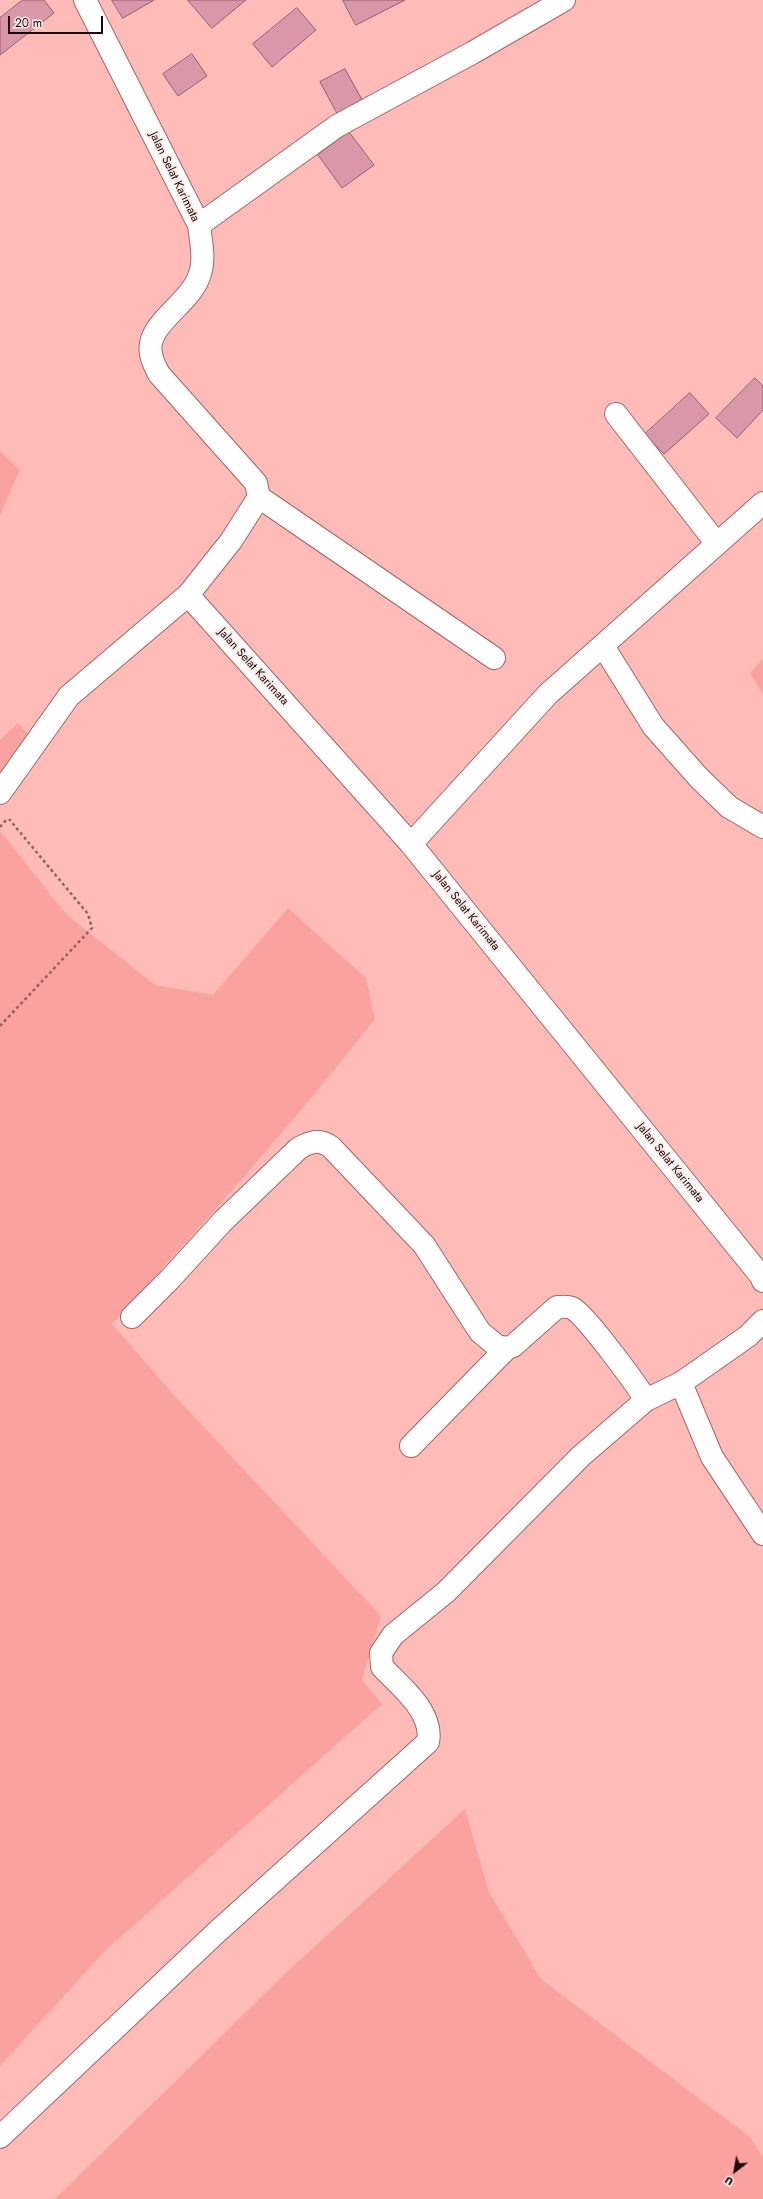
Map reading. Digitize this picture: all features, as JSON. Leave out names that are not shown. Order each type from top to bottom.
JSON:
[{"type":"street","name":"Jalan Selat Karimata","points":[[85,0],[199,225],[203,263],[198,280],[190,293],[154,331],[150,342],[151,355],[159,374],[256,483],[259,497]]},
{"type":"street","points":[[199,225],[338,126],[472,53],[564,0]]},
{"type":"street","points":[[616,414],[717,544]]},
{"type":"street","points":[[2,804],[69,696],[188,594],[231,541],[259,497],[494,658]]},
{"type":"street","points":[[411,844],[548,694],[763,503]]},
{"type":"street","name":"Jalan Selat Karimata","points":[[188,594],[411,844],[761,1276],[763,1281]]},
{"type":"street","points":[[603,646],[653,726],[699,778],[729,807],[763,827]]},
{"type":"street","points":[[132,1318],[223,1221],[299,1148],[311,1141],[322,1141],[331,1147],[424,1245],[480,1332],[497,1346],[507,1348]]},
{"type":"street","points":[[410,1446],[507,1348],[513,1346],[556,1307],[573,1309],[605,1345],[646,1400]]},
{"type":"street","points":[[0,2137],[218,1931],[428,1742],[430,1732],[424,1716],[408,1694],[382,1667],[381,1653],[393,1636],[446,1592],[581,1456],[646,1400],[681,1383],[748,1336],[763,1321]]},
{"type":"street","points":[[681,1383],[712,1457],[741,1498],[763,1534]]},
{"type":"path","points":[[0,1026],[92,928],[88,914],[8,818],[2,804]]},
{"type":"path","points":[[0,827],[8,818]]},
{"type":"shaded area","points":[[0,451],[20,470],[0,515]]},
{"type":"shaded area","points":[[763,659],[763,695],[750,673]]},
{"type":"shaded area","points":[[18,723],[29,735],[0,776],[0,740]]},
{"type":"shaded area","points":[[0,831],[67,915],[155,985],[213,995],[288,908],[366,978],[375,1019],[279,1136],[112,1324],[172,1393],[381,1616],[362,1680],[382,1704],[105,1951],[0,2066]]},
{"type":"shaded area","points":[[465,1809],[489,1892],[541,1979],[750,2137],[763,2157],[763,2199],[55,2199],[288,1971]]},
{"type":"building","points":[[23,0],[44,0],[54,13],[0,55],[0,18]]},
{"type":"building","points":[[112,0],[154,0],[123,18]]},
{"type":"building","points":[[188,0],[246,0],[212,28]]},
{"type":"building","points":[[343,0],[405,0],[356,25]]},
{"type":"building","points":[[297,8],[316,30],[272,67],[253,44]]},
{"type":"building","points":[[192,54],[207,76],[178,96],[163,74]]},
{"type":"building","points":[[345,69],[366,107],[341,121],[320,82]]},
{"type":"building","points":[[349,132],[374,165],[342,188],[318,155]]},
{"type":"building","points":[[755,378],[763,386],[763,410],[737,438],[716,418]]},
{"type":"building","points":[[690,393],[709,414],[664,454],[645,434]]}]
